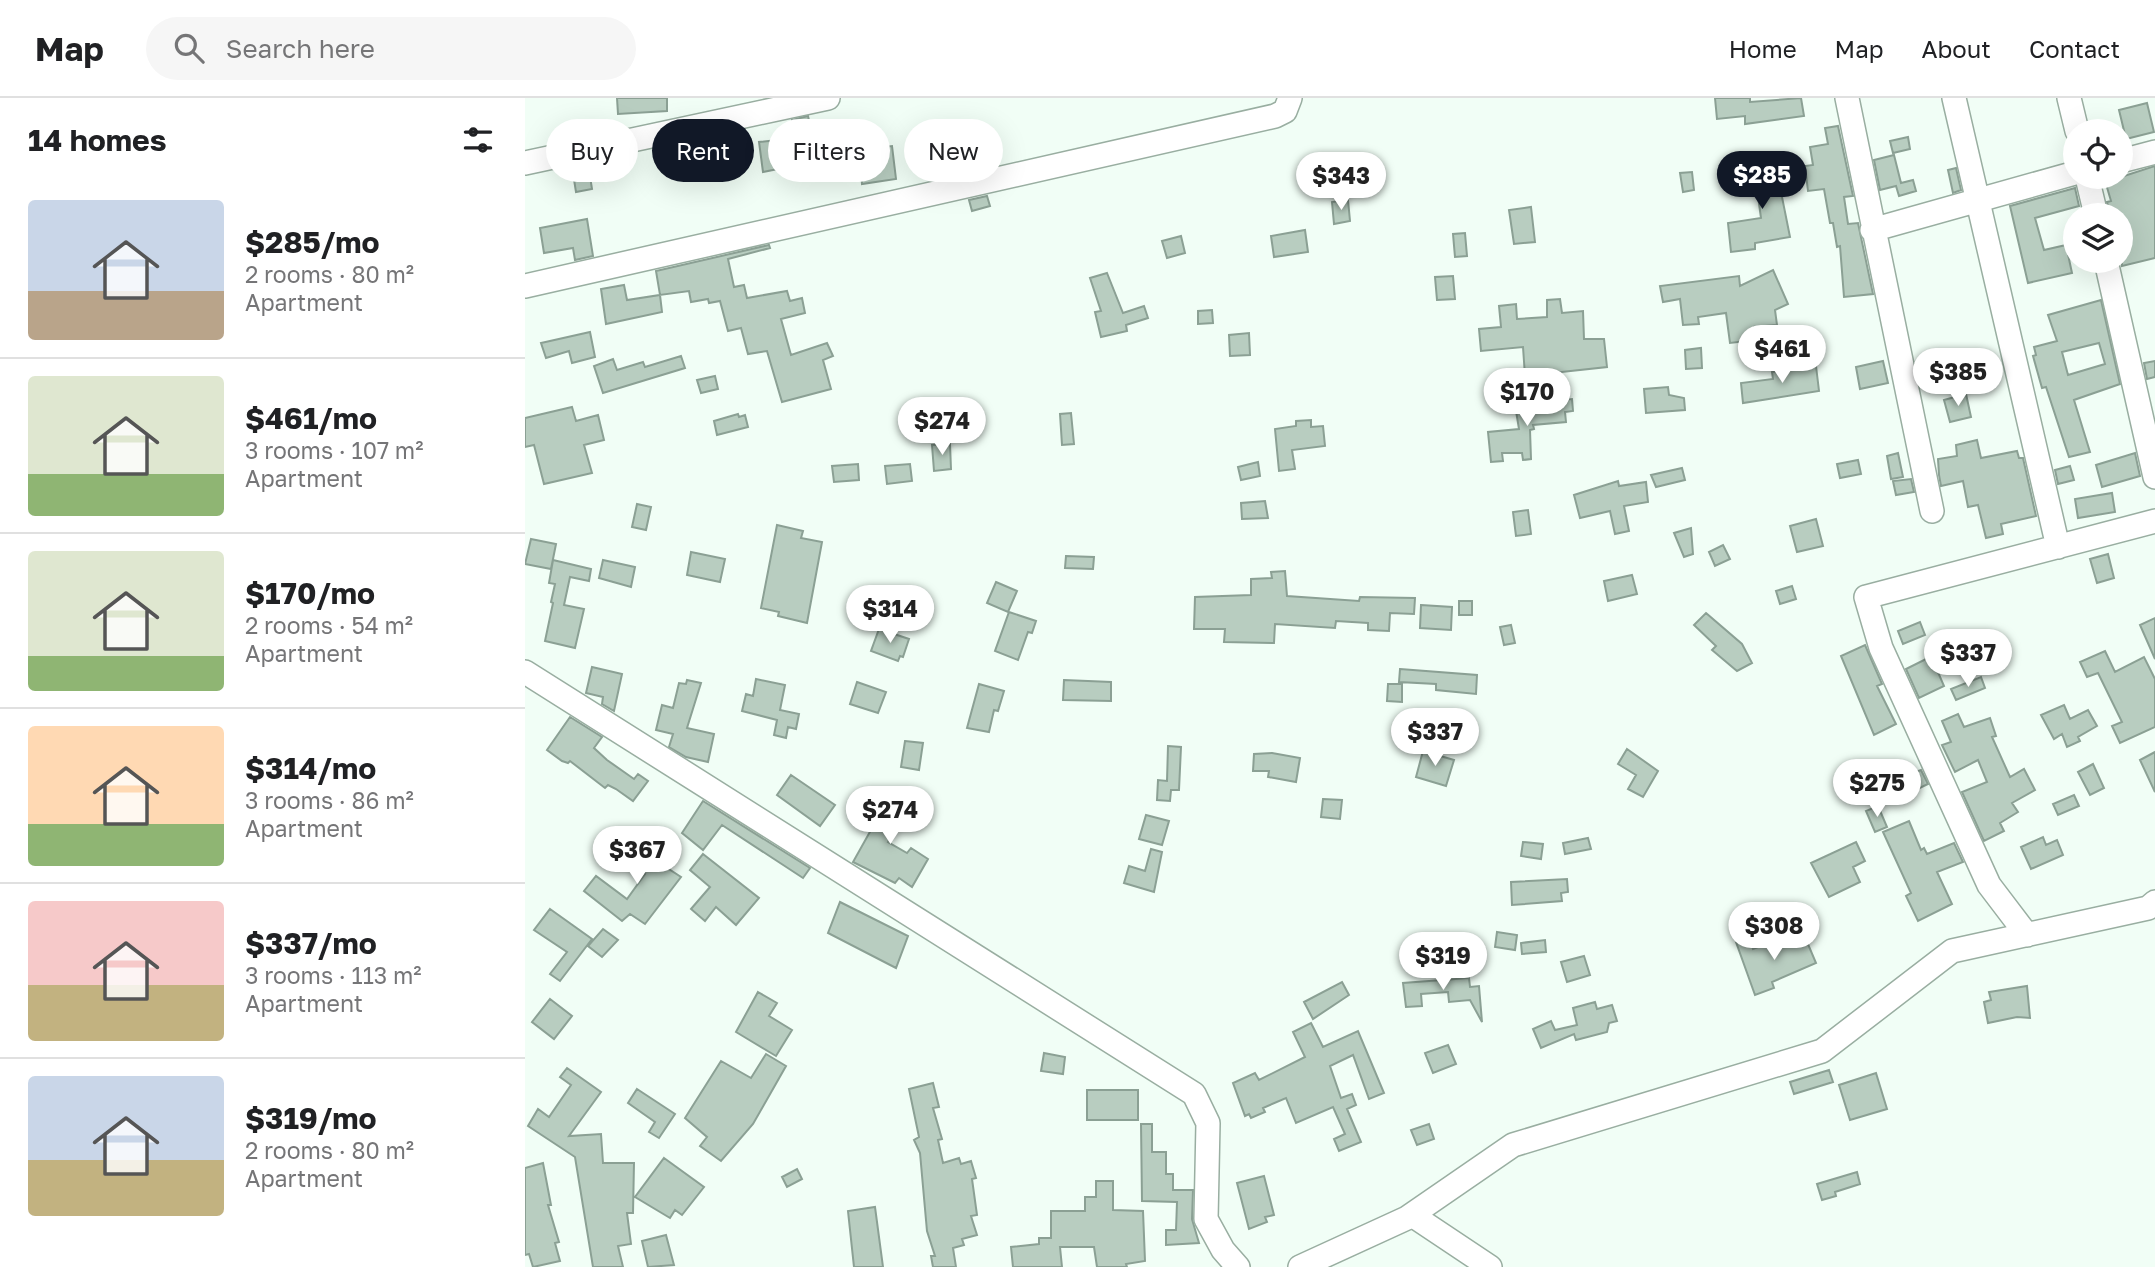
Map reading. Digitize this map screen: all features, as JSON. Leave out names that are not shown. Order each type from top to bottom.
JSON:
[{"type":"street","points":[[525,163],[828,98]]},
{"type":"street","points":[[525,286],[1275,116],[1285,111],[1290,98]]},
{"type":"street","points":[[1847,98],[1872,230],[1932,511]]},
{"type":"street","points":[[1954,98],[2057,547]]},
{"type":"street","points":[[2069,98],[2074,119]]},
{"type":"street","points":[[2133,158],[2155,152]]},
{"type":"street","points":[[1872,230],[2063,176]]},
{"type":"street","points":[[2109,273],[2155,477]]},
{"type":"street","points":[[2027,935],[1989,884],[1881,648],[1866,597],[2155,521]]},
{"type":"street","points":[[525,672],[1194,1094],[1208,1123],[1206,1219],[1223,1250],[1238,1267]]},
{"type":"street","points":[[1300,1267],[1412,1215],[1513,1145],[1822,1051],[1952,951],[2148,908],[2155,902]]},
{"type":"street","points":[[1412,1215],[1490,1267]]},
{"type":"building","points":[[617,98],[667,98],[667,111],[618,114]]},
{"type":"building","points":[[1715,98],[1750,98],[1750,102],[1801,98],[1804,116],[1745,124],[1745,116],[1717,119]]},
{"type":"building","points":[[2147,103],[2154,132],[2133,137],[2133,119],[2121,119],[2119,110]]},
{"type":"building","points":[[1838,126],[1853,196],[1844,197],[1848,224],[1858,223],[1873,294],[1844,297],[1840,246],[1837,247],[1833,223],[1830,223],[1824,189],[1808,191],[1805,166],[1813,165],[1810,147],[1828,144],[1825,128]]},
{"type":"building","points":[[1908,137],[1910,149],[1893,153],[1890,141]]},
{"type":"building","points":[[768,141],[768,171],[763,172],[759,142]]},
{"type":"building","points":[[890,146],[896,179],[890,180]]},
{"type":"building","points":[[1894,155],[1901,183],[1913,180],[1916,191],[1899,196],[1896,186],[1880,190],[1874,160]]},
{"type":"building","points":[[1774,157],[1790,237],[1755,243],[1755,249],[1731,252],[1728,223],[1761,218],[1753,160]]},
{"type":"building","points":[[2155,166],[2155,258],[2133,263],[2133,203],[2107,202],[2111,201],[2108,189],[2133,189],[2133,173]]},
{"type":"building","points":[[1956,168],[1961,190],[1953,193],[1948,170]]},
{"type":"building","points":[[1692,172],[1694,190],[1683,192],[1680,173]]},
{"type":"building","points":[[574,182],[591,182],[592,189],[576,192]]},
{"type":"building","points":[[2075,189],[2078,203],[2063,203],[2063,210],[2035,218],[2044,250],[2063,246],[2063,273],[2072,273],[2028,283],[2010,206]]},
{"type":"building","points":[[987,196],[990,206],[972,211],[969,200]]},
{"type":"building","points":[[1348,200],[1350,221],[1334,224],[1332,202]]},
{"type":"building","points":[[1531,207],[1535,242],[1514,244],[1509,210]]},
{"type":"building","points":[[587,219],[593,256],[575,260],[573,248],[544,253],[540,228]]},
{"type":"building","points":[[1305,230],[1308,252],[1274,257],[1271,236]]},
{"type":"building","points":[[1465,233],[1467,256],[1455,257],[1453,234]]},
{"type":"building","points":[[1181,236],[1185,253],[1167,258],[1162,241]]},
{"type":"building","points":[[769,245],[770,248],[728,259],[734,287],[744,285],[747,298],[787,291],[790,301],[802,298],[805,313],[781,319],[791,355],[827,343],[833,356],[823,360],[831,389],[782,402],[767,351],[748,354],[741,328],[728,331],[720,301],[709,303],[708,299],[691,302],[689,291],[660,295],[656,271]]},
{"type":"building","points":[[1773,270],[1788,304],[1775,310],[1777,325],[1754,327],[1755,340],[1730,343],[1726,313],[1698,317],[1699,324],[1683,325],[1680,299],[1663,302],[1660,286],[1739,276],[1740,286]]},
{"type":"building","points":[[1107,273],[1123,313],[1144,306],[1148,318],[1126,325],[1127,331],[1101,337],[1095,312],[1101,311],[1090,278]]},
{"type":"building","points":[[1453,276],[1455,299],[1437,300],[1435,277]]},
{"type":"building","points":[[624,285],[627,300],[660,295],[662,312],[606,324],[601,289]]},
{"type":"building","points":[[1560,299],[1562,313],[1583,311],[1584,339],[1604,339],[1607,367],[1525,376],[1523,347],[1481,351],[1479,329],[1501,327],[1499,306],[1516,304],[1517,319],[1547,317],[1547,300]]},
{"type":"building","points":[[2101,300],[2120,384],[2074,400],[2090,452],[2069,457],[2046,387],[2042,388],[2033,356],[2036,355],[2034,347],[2057,341],[2048,315]],"holes":[[[2099,343],[2105,364],[2068,375],[2062,352]]]},
{"type":"building","points":[[1212,310],[1213,323],[1198,324],[1198,311]]},
{"type":"building","points":[[590,332],[595,357],[572,363],[569,351],[546,358],[541,343]]},
{"type":"building","points":[[1249,333],[1250,355],[1230,356],[1229,335]]},
{"type":"building","points":[[1701,348],[1702,368],[1686,369],[1685,350]]},
{"type":"building","points":[[681,356],[685,368],[603,393],[594,366],[613,359],[617,370],[643,362],[645,367]]},
{"type":"building","points":[[1883,361],[1888,383],[1860,389],[1856,367]]},
{"type":"building","points":[[2155,361],[2155,377],[2147,379],[2144,363]]},
{"type":"building","points":[[1816,366],[1819,391],[1743,403],[1741,383],[1773,379],[1772,372]]},
{"type":"building","points":[[715,376],[718,389],[701,393],[697,380]]},
{"type":"building","points":[[1668,387],[1669,395],[1684,398],[1685,410],[1646,413],[1644,389]]},
{"type":"building","points":[[1966,394],[1971,417],[1950,422],[1944,400]]},
{"type":"building","points":[[1572,399],[1573,411],[1565,412],[1566,422],[1533,425],[1534,429],[1530,430],[1531,459],[1523,460],[1522,453],[1502,453],[1503,461],[1491,462],[1488,432],[1519,429],[1515,405]]},
{"type":"building","points":[[572,407],[576,421],[598,415],[604,440],[584,445],[592,473],[544,484],[534,445],[525,447],[525,418]]},
{"type":"building","points":[[1071,413],[1074,444],[1062,445],[1060,414]]},
{"type":"building","points":[[738,414],[739,417],[745,415],[748,427],[717,435],[714,421]]},
{"type":"building","points":[[1311,420],[1311,427],[1323,426],[1325,446],[1292,450],[1295,469],[1279,471],[1275,429],[1296,426],[1296,421]]},
{"type":"building","points":[[1977,440],[1981,458],[2017,451],[2019,458],[2023,458],[2036,516],[2001,524],[2003,534],[1986,538],[1978,505],[1968,507],[1963,481],[1941,486],[1939,475],[1938,459],[1957,456],[1956,445]]},
{"type":"building","points":[[950,444],[951,469],[934,471],[932,445]]},
{"type":"building","points":[[1898,453],[1903,477],[1891,479],[1887,456]]},
{"type":"building","points":[[2135,453],[2140,476],[2102,487],[2096,465]]},
{"type":"building","points":[[1858,460],[1861,474],[1840,478],[1837,464]]},
{"type":"building","points":[[1258,462],[1260,476],[1241,480],[1238,467]]},
{"type":"building","points":[[858,464],[859,480],[834,482],[832,466]]},
{"type":"building","points":[[910,464],[912,481],[887,484],[885,466]]},
{"type":"building","points":[[2070,466],[2074,480],[2058,484],[2055,470]]},
{"type":"building","points":[[1682,468],[1685,480],[1656,487],[1651,475]]},
{"type":"building","points":[[1911,479],[1914,492],[1896,495],[1893,481]]},
{"type":"building","points":[[1618,481],[1619,486],[1646,482],[1648,502],[1624,506],[1629,531],[1615,534],[1610,511],[1580,518],[1574,495]]},
{"type":"building","points":[[2112,493],[2115,512],[2078,518],[2075,499]]},
{"type":"building","points":[[1265,501],[1268,518],[1242,519],[1241,503]]},
{"type":"building","points":[[637,504],[651,507],[646,530],[632,527]]},
{"type":"building","points":[[1528,510],[1531,534],[1516,536],[1513,512]]},
{"type":"building","points":[[1816,519],[1823,546],[1797,552],[1790,526]]},
{"type":"building","points":[[777,525],[803,531],[801,538],[822,542],[807,623],[778,616],[779,612],[761,608]]},
{"type":"building","points":[[1691,528],[1693,554],[1684,557],[1674,533]]},
{"type":"building","points":[[531,539],[556,544],[551,569],[525,564]]},
{"type":"building","points":[[1723,545],[1730,559],[1715,566],[1709,552]]},
{"type":"building","points":[[691,552],[725,559],[720,582],[687,575]]},
{"type":"building","points":[[2108,554],[2114,578],[2097,583],[2090,559]]},
{"type":"building","points":[[1066,556],[1094,557],[1093,569],[1065,568]]},
{"type":"building","points":[[553,560],[591,569],[589,581],[570,577],[564,605],[584,609],[575,648],[545,641],[555,584],[549,583]]},
{"type":"building","points":[[603,560],[635,567],[631,587],[599,578]]},
{"type":"building","points":[[1285,571],[1287,596],[1359,601],[1360,597],[1415,598],[1414,614],[1390,613],[1389,631],[1368,630],[1368,623],[1336,621],[1335,628],[1275,624],[1274,643],[1224,642],[1225,629],[1194,629],[1195,597],[1251,595],[1251,579],[1272,578],[1271,572]]},
{"type":"building","points":[[1632,575],[1637,594],[1608,601],[1604,581]]},
{"type":"building","points":[[996,582],[1017,591],[1008,612],[987,603]]},
{"type":"building","points":[[1792,586],[1796,599],[1780,604],[1776,591]]},
{"type":"building","points":[[891,594],[918,600],[914,619],[884,614]]},
{"type":"building","points":[[1459,601],[1472,601],[1472,615],[1459,615]]},
{"type":"building","points":[[1421,605],[1452,607],[1451,630],[1420,628]]},
{"type":"building","points":[[1009,612],[1036,621],[1032,633],[1028,632],[1018,660],[995,651]]},
{"type":"building","points":[[1706,613],[1742,644],[1752,663],[1737,671],[1712,650],[1716,646],[1694,625]]},
{"type":"building","points":[[2155,618],[2155,659],[2140,625]]},
{"type":"building","points":[[1920,622],[1925,635],[1903,644],[1898,631]]},
{"type":"building","points":[[1511,625],[1515,643],[1504,645],[1500,627]]},
{"type":"building","points":[[879,629],[909,639],[903,657],[900,656],[898,661],[871,651]]},
{"type":"building","points":[[1962,641],[1969,654],[1937,670],[1944,686],[1919,698],[1906,669]]},
{"type":"building","points":[[1865,645],[1882,684],[1877,686],[1896,724],[1874,735],[1841,656]]},
{"type":"building","points":[[2105,651],[2115,672],[2144,657],[2155,679],[2155,727],[2120,743],[2112,726],[2122,722],[2098,673],[2087,677],[2080,662]]},
{"type":"building","points":[[592,667],[622,674],[614,711],[602,704],[603,697],[586,693]]},
{"type":"building","points":[[1400,669],[1477,675],[1476,694],[1436,690],[1436,684],[1399,682]]},
{"type":"building","points":[[1981,677],[1985,688],[1956,700],[1951,689]]},
{"type":"building","points":[[756,679],[785,685],[780,710],[799,714],[796,729],[788,727],[786,738],[774,735],[777,720],[742,711],[746,694],[753,696]]},
{"type":"building","points":[[687,680],[701,683],[687,728],[714,734],[708,762],[686,757],[669,747],[673,734],[656,730],[662,705],[673,708],[679,683],[686,684]]},
{"type":"building","points":[[1064,680],[1111,682],[1111,701],[1063,700]]},
{"type":"building","points":[[857,682],[886,692],[878,713],[850,704]]},
{"type":"building","points":[[979,684],[1004,691],[998,711],[994,710],[989,732],[967,728]]},
{"type":"building","points":[[1388,684],[1402,684],[1402,702],[1387,701]]},
{"type":"building","points":[[2064,705],[2070,719],[2088,710],[2097,726],[2078,737],[2080,741],[2067,747],[2062,734],[2054,739],[2041,715]]},
{"type":"building","points":[[1958,714],[1964,727],[1990,718],[1996,736],[1992,737],[2010,777],[2024,769],[2035,790],[2012,803],[2018,812],[2000,823],[2004,831],[1984,841],[1962,792],[1987,782],[1978,760],[1955,772],[1942,745],[1951,742],[1942,721]]},
{"type":"building","points":[[570,717],[602,737],[594,748],[607,760],[634,779],[638,774],[648,781],[633,801],[608,785],[605,788],[570,761],[562,761],[547,750]]},
{"type":"building","points":[[905,741],[923,743],[919,770],[901,767]]},
{"type":"building","points":[[1168,746],[1181,747],[1179,790],[1171,790],[1170,801],[1157,800],[1158,780],[1167,781]]},
{"type":"building","points":[[1627,749],[1658,771],[1643,797],[1628,789],[1636,775],[1618,764]]},
{"type":"building","points":[[1423,751],[1454,760],[1446,786],[1416,777]]},
{"type":"building","points":[[2155,752],[2155,792],[2140,760]]},
{"type":"building","points":[[1272,753],[1300,758],[1296,782],[1268,777],[1269,771],[1253,771],[1254,754]]},
{"type":"building","points":[[1881,764],[1893,788],[1871,798],[1860,774]]},
{"type":"building","points":[[2093,764],[2104,788],[2090,795],[2078,772]]},
{"type":"building","points":[[1921,770],[1928,784],[1901,797],[1893,780]]},
{"type":"building","points":[[791,775],[835,805],[820,826],[777,795]]},
{"type":"building","points":[[894,789],[911,799],[888,842],[907,853],[911,848],[928,859],[912,887],[899,878],[895,883],[853,862]]},
{"type":"building","points":[[2074,795],[2079,806],[2058,815],[2053,804]]},
{"type":"building","points":[[1323,799],[1342,800],[1340,819],[1321,817]]},
{"type":"building","points":[[703,801],[810,868],[803,878],[722,825],[703,850],[682,833]]},
{"type":"building","points":[[1878,806],[1887,827],[1875,832],[1866,811]]},
{"type":"building","points":[[1146,815],[1169,821],[1162,845],[1139,839]]},
{"type":"building","points":[[1909,821],[1921,850],[1924,848],[1927,854],[1954,843],[1963,862],[1937,872],[1952,904],[1918,921],[1906,896],[1911,893],[1883,832]]},
{"type":"building","points":[[2043,837],[2046,845],[2057,840],[2063,855],[2031,869],[2021,847]]},
{"type":"building","points":[[636,838],[659,855],[655,860],[681,877],[645,924],[630,914],[622,921],[584,891],[596,876],[627,899],[645,874],[622,857]]},
{"type":"building","points":[[1588,838],[1591,849],[1565,854],[1563,843]]},
{"type":"building","points":[[1523,842],[1543,844],[1541,859],[1521,856]]},
{"type":"building","points":[[1856,842],[1865,861],[1853,867],[1860,882],[1829,897],[1811,863]]},
{"type":"building","points":[[1151,849],[1162,852],[1154,892],[1124,883],[1129,866],[1145,871]]},
{"type":"building","points":[[703,854],[759,898],[736,925],[716,907],[705,921],[691,909],[710,887],[690,870]]},
{"type":"building","points":[[1567,879],[1568,892],[1561,893],[1562,901],[1512,905],[1511,882]]},
{"type":"building","points":[[840,902],[908,936],[896,968],[828,933]]},
{"type":"building","points":[[550,909],[592,939],[560,981],[550,974],[567,952],[534,930]]},
{"type":"building","points":[[603,929],[618,940],[602,957],[588,946]]},
{"type":"building","points":[[1497,932],[1517,935],[1515,950],[1495,947]]},
{"type":"building","points":[[1749,937],[1753,949],[1769,943],[1770,947],[1781,943],[1782,946],[1805,937],[1816,963],[1772,982],[1774,988],[1755,995],[1736,942]]},
{"type":"building","points":[[1545,940],[1546,952],[1522,954],[1521,943]]},
{"type":"building","points":[[1584,956],[1590,975],[1567,982],[1561,962]]},
{"type":"building","points":[[1469,978],[1470,987],[1479,986],[1482,1022],[1470,1000],[1449,1002],[1448,992],[1421,994],[1422,1006],[1406,1007],[1403,983]]},
{"type":"building","points":[[1342,982],[1349,995],[1313,1019],[1304,1002]]},
{"type":"building","points":[[2027,986],[2030,1018],[2017,1017],[1988,1023],[1984,1002],[1991,1000],[1989,992]]},
{"type":"building","points":[[758,992],[777,1003],[769,1016],[792,1030],[776,1056],[736,1032]]},
{"type":"building","points":[[550,999],[572,1016],[554,1039],[532,1022]]},
{"type":"building","points":[[1595,1002],[1597,1009],[1612,1005],[1617,1021],[1609,1023],[1607,1032],[1576,1040],[1574,1034],[1541,1048],[1533,1029],[1551,1021],[1555,1030],[1577,1025],[1573,1008]]},
{"type":"building","points":[[1311,1023],[1323,1047],[1358,1031],[1384,1093],[1369,1099],[1353,1055],[1330,1066],[1341,1098],[1352,1094],[1356,1105],[1347,1109],[1361,1142],[1339,1151],[1334,1139],[1345,1134],[1333,1107],[1296,1123],[1286,1098],[1263,1108],[1265,1112],[1251,1118],[1249,1114],[1245,1116],[1233,1083],[1255,1073],[1259,1080],[1305,1057],[1293,1032]]},
{"type":"building","points":[[1448,1045],[1456,1064],[1433,1073],[1425,1053]]},
{"type":"building","points":[[1044,1053],[1065,1057],[1063,1074],[1041,1071]]},
{"type":"building","points":[[766,1054],[786,1066],[753,1124],[721,1161],[700,1146],[707,1137],[685,1118],[721,1061],[751,1078]]},
{"type":"building","points":[[567,1068],[601,1092],[569,1136],[601,1134],[603,1163],[634,1163],[633,1213],[627,1213],[631,1244],[618,1246],[623,1267],[593,1267],[575,1157],[528,1126],[538,1109],[549,1117],[571,1085],[560,1077]]},
{"type":"building","points":[[1829,1070],[1833,1082],[1794,1094],[1790,1082]]},
{"type":"building","points":[[1876,1073],[1887,1109],[1850,1120],[1839,1085]]},
{"type":"building","points":[[933,1083],[939,1107],[933,1108],[942,1139],[938,1140],[943,1163],[959,1158],[961,1164],[971,1161],[976,1178],[972,1179],[977,1215],[971,1216],[977,1235],[962,1239],[964,1245],[953,1248],[956,1267],[933,1267],[931,1256],[935,1256],[927,1231],[920,1153],[914,1140],[919,1137],[909,1089]]},
{"type":"building","points":[[637,1089],[675,1114],[659,1138],[649,1132],[655,1122],[628,1103]]},
{"type":"building","points":[[1087,1090],[1138,1090],[1138,1120],[1087,1120]]},
{"type":"building","points":[[1141,1124],[1152,1124],[1152,1152],[1166,1152],[1166,1174],[1173,1174],[1173,1190],[1193,1190],[1192,1219],[1199,1243],[1166,1245],[1166,1230],[1176,1230],[1177,1202],[1142,1201]]},
{"type":"building","points":[[1429,1124],[1434,1139],[1417,1145],[1411,1130]]},
{"type":"building","points":[[664,1158],[704,1187],[682,1215],[675,1210],[670,1218],[635,1197]]},
{"type":"building","points":[[543,1163],[551,1205],[548,1205],[559,1242],[555,1243],[560,1261],[533,1267],[529,1254],[525,1255],[525,1168]]},
{"type":"building","points":[[797,1169],[802,1179],[787,1187],[782,1177]]},
{"type":"building","points":[[1857,1172],[1860,1184],[1835,1192],[1836,1196],[1822,1200],[1817,1184]]},
{"type":"building","points":[[1264,1176],[1274,1215],[1265,1217],[1267,1222],[1249,1229],[1237,1183]]},
{"type":"building","points":[[1096,1181],[1113,1181],[1113,1210],[1143,1211],[1145,1261],[1126,1264],[1127,1267],[1097,1267],[1094,1247],[1060,1247],[1062,1267],[1013,1267],[1011,1247],[1039,1244],[1039,1238],[1051,1238],[1051,1211],[1085,1211],[1085,1197],[1096,1197]]},
{"type":"building","points":[[875,1207],[883,1267],[854,1267],[848,1211]]},
{"type":"building","points":[[666,1235],[674,1265],[648,1267],[642,1241]]}]
